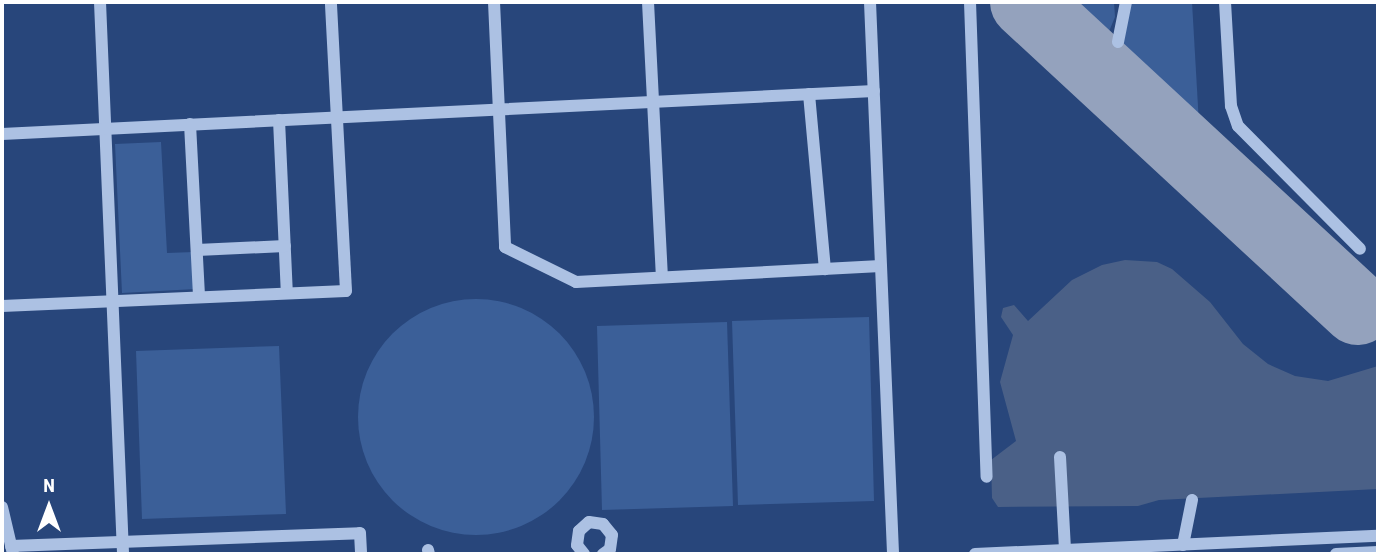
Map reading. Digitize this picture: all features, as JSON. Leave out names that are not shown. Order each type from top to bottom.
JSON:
[{"type":"lane","points":[[100,2],[123,548]]},
{"type":"lane","points":[[2,306],[346,291],[331,2]]},
{"type":"lane","points":[[495,2],[505,247],[576,282],[881,266]]},
{"type":"lane","points":[[648,2],[662,278]]},
{"type":"lane","points":[[870,2],[893,554]]},
{"type":"lane","points":[[970,2],[987,477]]},
{"type":"lane","points":[[1118,42],[1126,2]]},
{"type":"lane","points":[[1224,2],[1231,106],[1238,126],[1360,249]]},
{"type":"lane","points":[[2,134],[874,91]]},
{"type":"lane","points":[[809,94],[825,269]]},
{"type":"lane","points":[[279,120],[287,293]]},
{"type":"lane","points":[[190,124],[199,297]]},
{"type":"lane","points":[[197,250],[285,246]]},
{"type":"lane","points":[[1060,457],[1065,550]]},
{"type":"lane","points":[[1183,545],[1192,500]]},
{"type":"lane","points":[[2,507],[12,550],[123,548],[190,539],[360,533],[361,554]]},
{"type":"lane","points":[[584,554],[577,545],[579,531],[589,522],[603,524],[612,535],[610,549],[603,554]]},
{"type":"lane","points":[[975,554],[1378,536]]},
{"type":"lane","points":[[190,539],[191,554]]},
{"type":"lane","points":[[1336,554],[1378,552]]},
{"type":"shaded area","points":[[1066,2],[1114,2],[1115,17],[1105,41]]},
{"type":"shaded area","points":[[1131,2],[1192,2],[1199,124],[1122,51]]},
{"type":"shaded area","points":[[161,142],[167,253],[194,252],[196,289],[122,293],[115,144]]},
{"type":"shaded area","points":[[1125,260],[1157,262],[1172,269],[1210,302],[1243,344],[1268,364],[1295,376],[1328,381],[1378,366],[1378,489],[1159,500],[1138,506],[998,507],[992,498],[991,460],[1016,441],[1000,382],[1013,335],[1001,317],[1003,308],[1014,305],[1028,321],[1072,280],[1102,265]]},
{"type":"shaded area","points":[[476,299],[499,301],[532,313],[551,326],[567,342],[580,361],[589,383],[594,417],[592,440],[580,473],[567,492],[551,508],[532,521],[510,530],[476,535],[453,533],[420,521],[401,508],[385,492],[372,473],[363,451],[358,417],[360,394],[372,361],[385,342],[401,326],[420,313],[442,304]]},
{"type":"shaded area","points":[[869,317],[874,501],[738,505],[732,321]]},
{"type":"shaded area","points":[[727,322],[733,506],[602,510],[597,326]]},
{"type":"shaded area","points":[[279,346],[286,514],[142,519],[136,351]]},
{"type":"runway","points":[[1026,2],[1358,309]]}]
